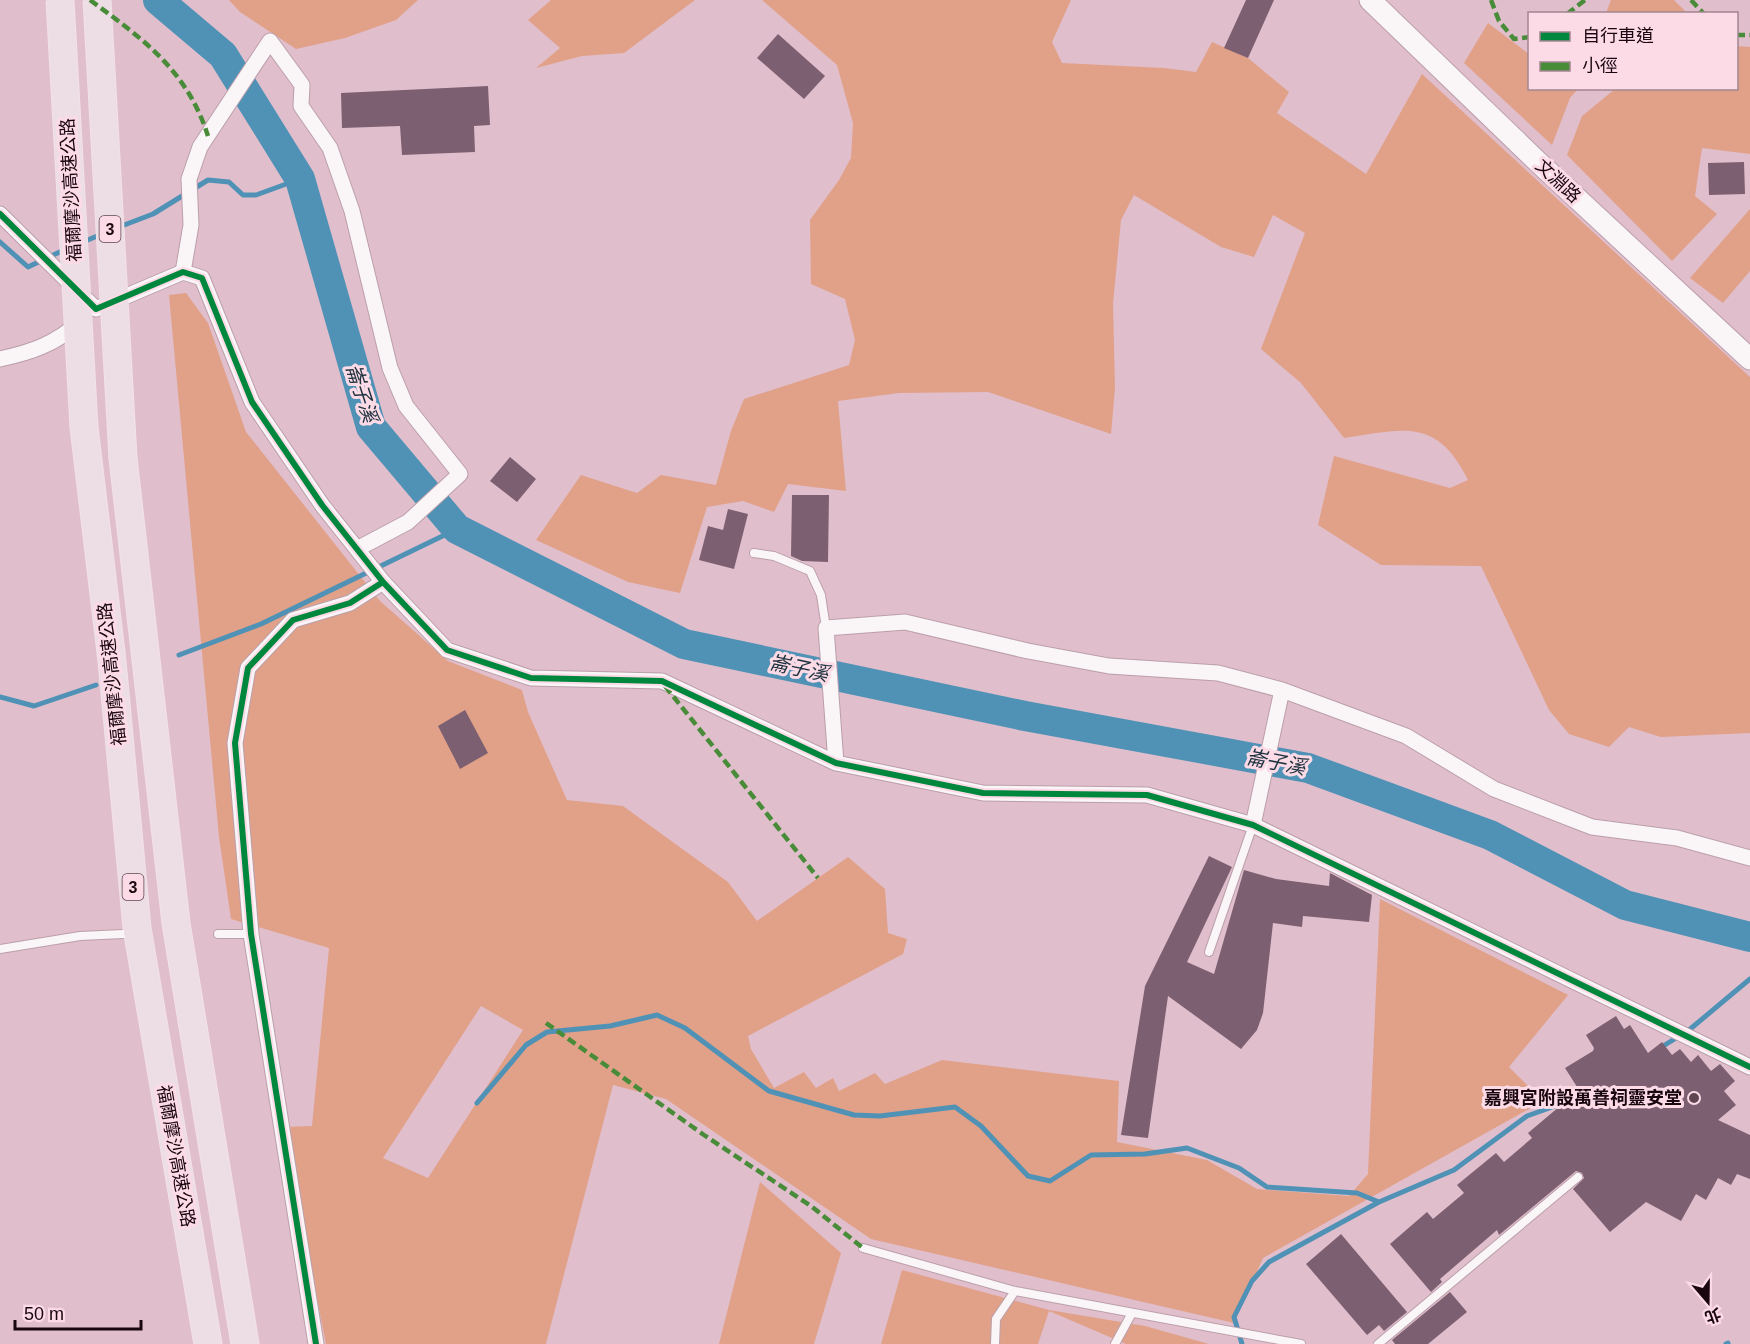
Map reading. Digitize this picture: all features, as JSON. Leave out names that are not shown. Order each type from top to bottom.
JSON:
[{"type":"highway","name":"福爾摩沙高速公路","points":[[60,0],[84,427],[112,661],[137,928],[208,1344]]},
{"type":"highway","name":"福爾摩沙高速公路","points":[[97,0],[123,458],[176,923],[245,1344]]},
{"type":"street","name":"文淵路","points":[[1370,0],[1539,163],[1750,359]]},
{"type":"street","points":[[183,272],[191,225],[189,179],[200,147],[218,124],[270,41],[302,86],[301,106],[330,148],[352,211],[390,368],[406,406],[460,474],[408,522],[357,549]]},
{"type":"street","points":[[0,214],[96,309]]},
{"type":"street","points":[[0,359],[31,353],[60,339],[96,309],[183,272],[202,278],[252,402],[322,506],[383,582],[447,650],[531,678],[662,681],[836,763],[983,793],[1147,795],[1253,825],[1750,1067]]},
{"type":"street","points":[[316,1344],[251,934],[235,743],[248,668],[293,620],[350,603],[383,582]]},
{"type":"street","points":[[836,763],[826,628],[905,622],[1028,651],[1110,666],[1218,673],[1282,690],[1406,736],[1494,789],[1592,827],[1677,838],[1750,858]]},
{"type":"street","points":[[1253,825],[1282,690]]},
{"type":"lane","points":[[754,553],[774,556],[810,571],[821,596],[826,628]]},
{"type":"lane","points":[[1209,952],[1253,825]]},
{"type":"lane","points":[[0,949],[80,936],[123,934]]},
{"type":"lane","points":[[218,934],[251,934]]},
{"type":"lane","points":[[1378,1344],[1578,1176]]},
{"type":"lane","points":[[863,1248],[1015,1291],[1301,1344]]},
{"type":"lane","points":[[995,1344],[996,1319],[1015,1291]]},
{"type":"lane","points":[[1116,1344],[1132,1313]]},
{"type":"shaded area","points":[[229,0],[418,0],[396,20],[345,38],[296,49],[240,12]]},
{"type":"shaded area","points":[[551,0],[695,0],[624,53],[582,56],[536,68],[560,48],[528,20]]},
{"type":"shaded area","points":[[762,0],[1071,0],[1052,42],[1062,63],[1164,68],[1196,72],[1212,42],[1248,58],[1289,92],[1277,113],[1366,174],[1422,74],[1750,377],[1750,733],[1661,737],[1629,727],[1609,747],[1569,734],[1549,710],[1481,566],[1381,565],[1318,525],[1334,456],[1450,488],[1468,480],[1444,446],[1431,437],[1417,432],[1384,432],[1344,438],[1301,383],[1261,349],[1305,233],[1273,215],[1254,257],[1221,247],[1134,195],[1121,220],[1113,304],[1115,388],[1111,434],[988,392],[899,393],[838,401],[846,491],[788,484],[774,512],[743,501],[707,507],[680,593],[628,582],[536,540],[581,475],[637,493],[661,475],[716,485],[731,431],[744,399],[849,365],[855,340],[845,299],[811,284],[810,220],[839,180],[851,158],[853,123],[837,65]]},
{"type":"shaded area","points":[[1611,0],[1674,0],[1686,12],[1606,12]]},
{"type":"shaded area","points":[[1488,23],[1528,53],[1528,90],[1577,90],[1570,98],[1552,145],[1464,63]]},
{"type":"shaded area","points":[[1738,46],[1750,47],[1750,154],[1702,148],[1695,196],[1717,214],[1672,261],[1567,155],[1582,116],[1614,90],[1738,90]]},
{"type":"shaded area","points":[[1750,209],[1750,271],[1723,303],[1690,278]]},
{"type":"shaded area","points":[[186,293],[208,323],[246,432],[380,601],[448,661],[522,690],[528,712],[567,800],[623,806],[728,882],[757,921],[848,857],[885,889],[888,933],[907,939],[903,954],[748,1036],[751,1049],[774,1088],[804,1072],[816,1088],[833,1078],[839,1091],[875,1073],[885,1084],[942,1060],[1119,1081],[1117,1142],[1207,1160],[1257,1189],[1349,1196],[1368,1174],[1380,899],[1568,995],[1509,1067],[1543,1101],[1263,1258],[1234,1323],[871,1239],[666,1099],[613,1085],[546,1344],[326,1344],[283,1127],[312,1126],[329,948],[231,919],[219,837],[169,295]],"holes":[[[481,1006],[523,1030],[428,1178],[383,1158]]]},
{"type":"shaded area","points":[[760,1182],[841,1253],[814,1344],[719,1344]]},
{"type":"shaded area","points":[[902,1270],[1049,1310],[1145,1326],[1209,1344],[1126,1344],[1049,1311],[1038,1344],[881,1344]]},
{"type":"building","points":[[1246,0],[1274,0],[1248,58],[1224,48]]},
{"type":"building","points":[[778,34],[825,76],[804,99],[757,58]]},
{"type":"building","points":[[488,86],[490,125],[474,126],[475,152],[402,155],[400,126],[342,128],[341,93]]},
{"type":"building","points":[[1744,162],[1745,194],[1709,195],[1708,163]]},
{"type":"building","points":[[510,457],[536,479],[517,502],[490,481]]},
{"type":"building","points":[[792,495],[829,495],[828,562],[802,561],[791,556]]},
{"type":"building","points":[[728,509],[748,514],[734,569],[699,560],[708,526],[723,530]]},
{"type":"building","points":[[465,710],[488,753],[460,769],[438,726]]},
{"type":"building","points":[[1209,856],[1232,867],[1187,962],[1214,974],[1244,870],[1276,879],[1329,886],[1330,873],[1372,895],[1369,922],[1303,916],[1302,927],[1273,923],[1263,1013],[1257,1030],[1241,1049],[1168,996],[1148,1138],[1121,1135],[1145,986]]},
{"type":"building","points":[[1616,1016],[1624,1029],[1630,1025],[1648,1053],[1662,1042],[1672,1055],[1680,1049],[1691,1062],[1698,1055],[1711,1071],[1720,1064],[1735,1081],[1724,1091],[1736,1105],[1718,1120],[1750,1135],[1750,1179],[1737,1174],[1731,1185],[1718,1178],[1706,1200],[1696,1194],[1681,1221],[1646,1202],[1610,1232],[1573,1189],[1584,1178],[1582,1173],[1576,1171],[1499,1235],[1497,1230],[1440,1279],[1442,1282],[1431,1292],[1390,1244],[1427,1212],[1433,1219],[1464,1193],[1457,1185],[1496,1153],[1504,1162],[1532,1138],[1528,1133],[1579,1090],[1565,1068],[1593,1051],[1594,1048],[1586,1035]]},
{"type":"building","points":[[1341,1234],[1407,1312],[1384,1331],[1379,1325],[1367,1335],[1306,1264]]},
{"type":"building","points":[[1450,1292],[1467,1312],[1428,1344],[1395,1344],[1392,1340]]},
{"type":"waterway","name":"崙子溪","points":[[158,0],[223,55],[300,179],[371,427],[457,529],[684,644],[1025,716],[1308,768],[1490,835],[1625,905],[1750,937]]},
{"type":"waterway","points":[[119,227],[153,214],[208,180],[229,182],[243,195],[256,195],[300,179]]},
{"type":"waterway","points":[[83,242],[102,234]]},
{"type":"waterway","points":[[0,242],[28,267],[66,249]]},
{"type":"waterway","points":[[179,655],[261,624],[457,529]]},
{"type":"waterway","points":[[0,697],[34,706],[96,685]]},
{"type":"waterway","points":[[1660,1048],[1689,1030],[1750,979]]},
{"type":"waterway","points":[[477,1103],[526,1045],[547,1032],[610,1026],[657,1015],[685,1028],[769,1091],[854,1115],[880,1116],[955,1107],[981,1126],[1028,1176],[1050,1181],[1091,1155],[1145,1154],[1187,1148],[1239,1168],[1267,1187],[1357,1193],[1379,1202]]},
{"type":"waterway","points":[[1242,1344],[1234,1317],[1252,1281],[1269,1262],[1379,1202],[1454,1170],[1527,1116],[1569,1101]]},
{"type":"marked path","points":[[90,0],[128,28],[175,74],[188,92],[208,136]]},
{"type":"marked path","points":[[1491,0],[1499,21],[1514,39],[1528,37]]},
{"type":"marked path","points":[[1570,12],[1585,0]]},
{"type":"marked path","points":[[1691,0],[1702,12]]},
{"type":"marked path","points":[[1738,35],[1750,35]]},
{"type":"marked path","points":[[665,686],[818,878]]},
{"type":"marked path","points":[[546,1023],[704,1135],[811,1206],[863,1248]]},
{"type":"cycle path","points":[[0,214],[96,309],[183,272],[202,278],[252,402],[322,505],[383,582],[447,650],[531,678],[662,681],[836,763],[983,793],[1147,795],[1253,825],[1750,1067]]},
{"type":"cycle path","points":[[316,1344],[251,934],[235,743],[248,668],[293,620],[350,603],[383,582]]},
{"type":"place","name":"嘉興宮附設萬善祠靈安堂","points":[[1694,1098]]}]
